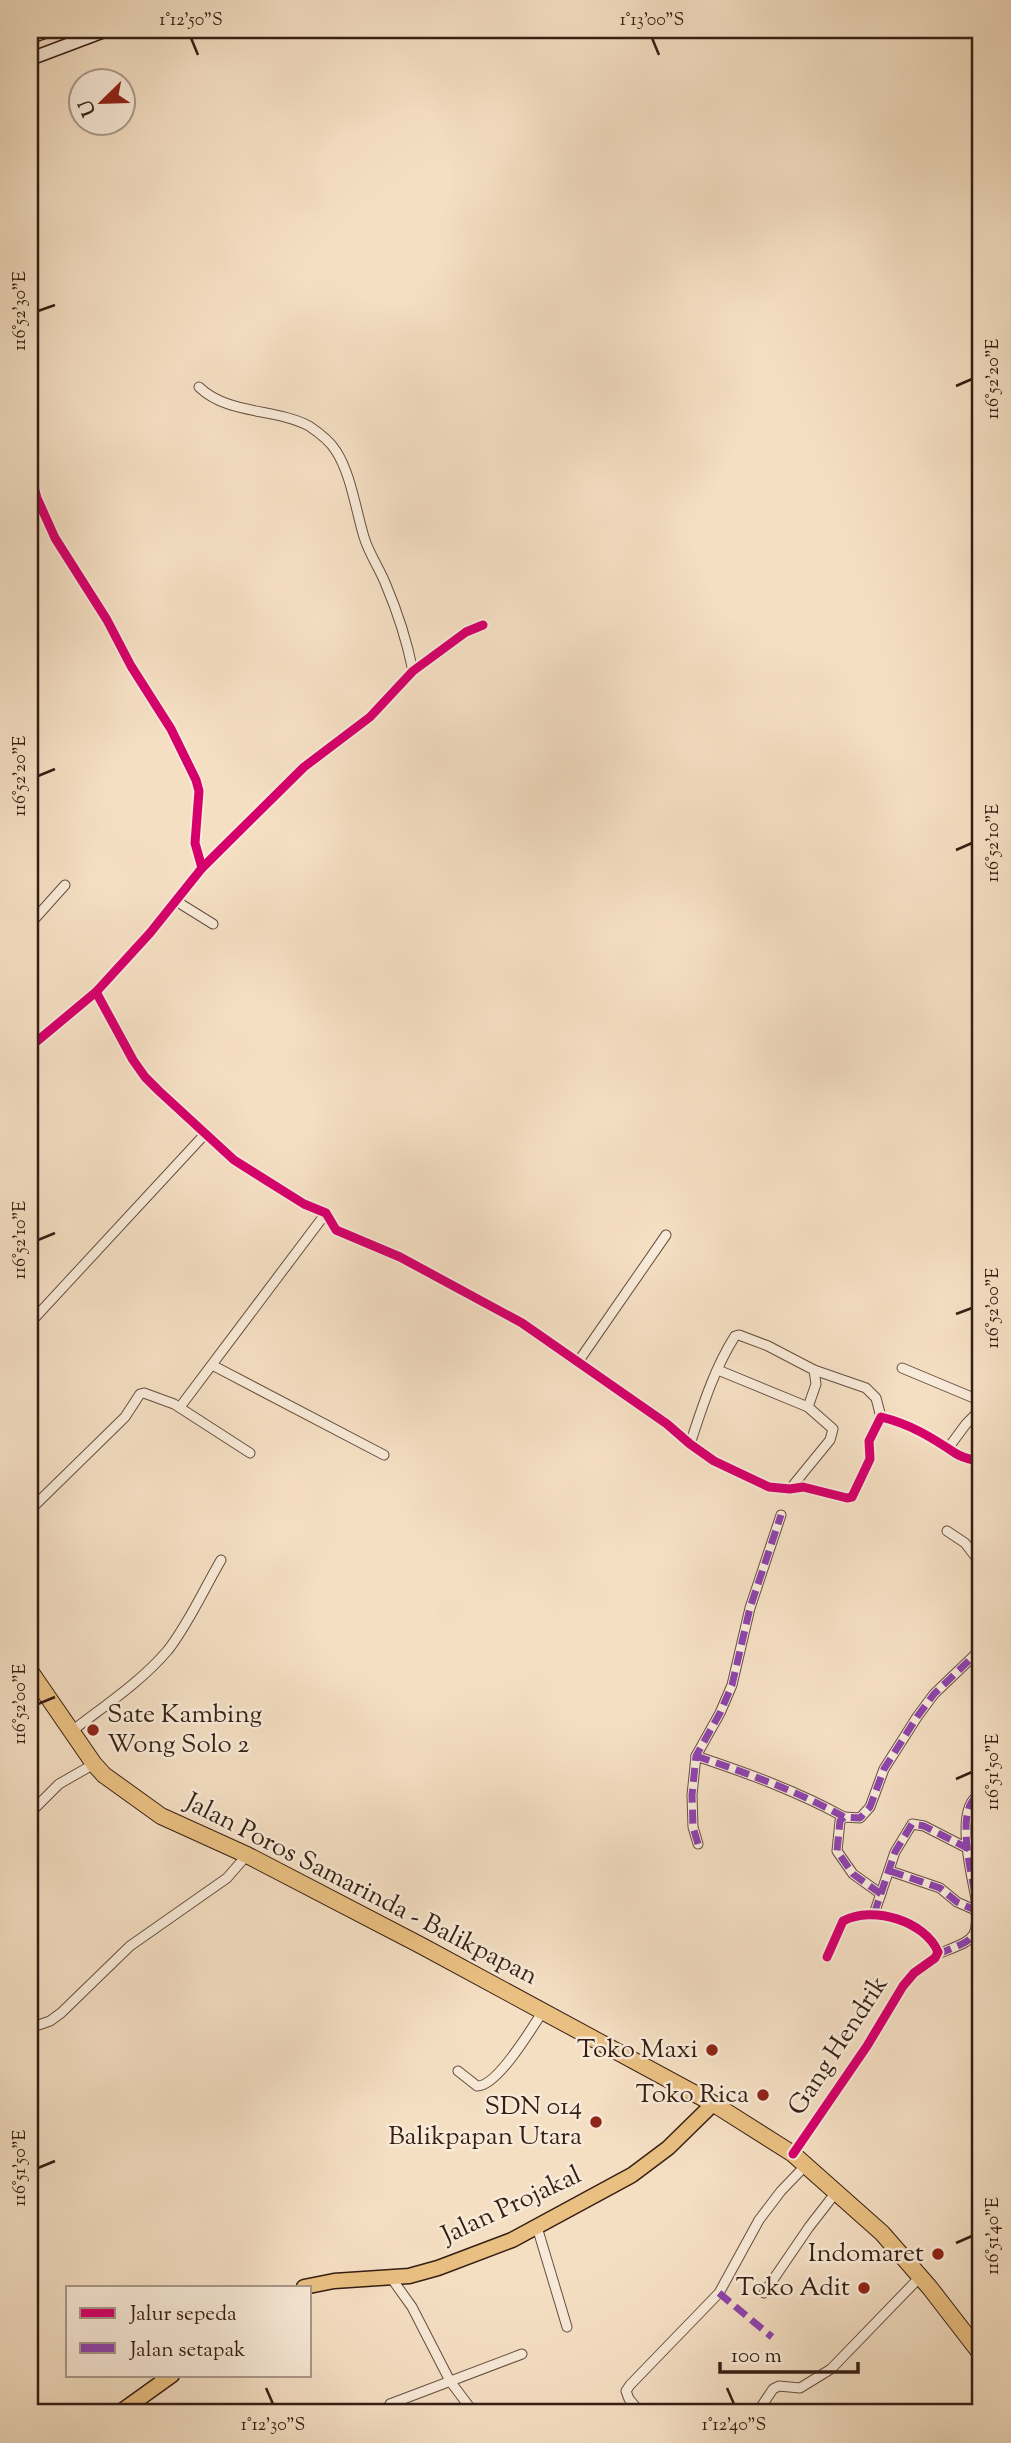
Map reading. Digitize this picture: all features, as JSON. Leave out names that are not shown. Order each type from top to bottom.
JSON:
[{"type":"highway","name":"Jalan Poros Samarinda - Balikpapan","points":[[30,1671],[104,1775],[162,1816],[247,1855],[543,2011],[713,2104],[793,2154],[882,2233],[976,2335],[981,2353]]},
{"type":"main road","name":"Jalan Projakal","points":[[309,2286],[334,2281],[393,2279],[438,2268],[512,2240],[632,2175],[668,2148],[713,2104]]},
{"type":"main road","points":[[119,2413],[171,2376]]},
{"type":"street","points":[[30,37],[50,30]]},
{"type":"street","points":[[30,59],[107,30]]},
{"type":"street","points":[[199,387],[229,403],[305,424],[317,431],[336,451],[356,502],[365,540],[387,586],[413,671]]},
{"type":"street","points":[[30,473],[50,530],[171,729],[196,780],[199,792],[195,843],[202,868]]},
{"type":"street","points":[[30,1047],[96,992],[150,933],[202,868],[304,767],[370,717],[413,671],[467,632],[483,625]]},
{"type":"street","points":[[30,924],[65,885]]},
{"type":"street","points":[[176,901],[213,924]]},
{"type":"street","points":[[96,992],[145,1077],[234,1160],[304,1204],[326,1213],[336,1230],[400,1256],[522,1323],[667,1424],[690,1444],[714,1461],[769,1487],[803,1487],[852,1497],[870,1459],[869,1440],[881,1417],[876,1398],[866,1388],[814,1370],[768,1346],[739,1335],[735,1336],[727,1348],[702,1407],[690,1444]]},
{"type":"street","points":[[30,1323],[205,1134]]},
{"type":"street","points":[[180,1407],[326,1213]]},
{"type":"street","points":[[578,1362],[666,1235]]},
{"type":"street","points":[[212,1366],[384,1455]]},
{"type":"street","points":[[902,1368],[981,1401]]},
{"type":"street","points":[[718,1370],[808,1407],[833,1429],[833,1434],[811,1465],[790,1489]]},
{"type":"street","points":[[808,1407],[816,1384],[814,1370]]},
{"type":"street","points":[[30,1510],[125,1417],[140,1394],[144,1393],[180,1407],[250,1453]]},
{"type":"street","points":[[949,1447],[981,1409]]},
{"type":"street","points":[[881,1417],[911,1426],[949,1447],[956,1454],[981,1462]]},
{"type":"street","points":[[698,1844],[693,1827],[692,1802],[696,1756],[732,1685],[750,1608],[781,1515]]},
{"type":"street","points":[[947,1531],[965,1543],[981,1564]]},
{"type":"street","points":[[72,1731],[132,1684],[164,1654],[221,1560]]},
{"type":"street","points":[[696,1756],[753,1775],[814,1800],[845,1817],[860,1818],[870,1807],[884,1769],[934,1694],[981,1649]]},
{"type":"street","points":[[30,1813],[59,1784],[94,1764]]},
{"type":"street","points":[[890,1871],[940,1888],[957,1902],[975,1910],[977,1893],[966,1823],[967,1811],[974,1797],[981,1794]]},
{"type":"street","points":[[845,1817],[840,1821],[837,1852],[853,1874],[881,1894]]},
{"type":"street","points":[[873,1914],[895,1852],[912,1824],[924,1826],[969,1849]]},
{"type":"street","points":[[30,2028],[50,2021],[61,2013],[131,1945],[227,1878],[247,1855]]},
{"type":"street","name":"Gang Hendrik","points":[[793,2154],[867,2046],[903,1986],[914,1973],[938,1955],[967,1942],[974,1935],[978,1926],[975,1910]]},
{"type":"street","points":[[827,1956],[843,1921],[873,1914],[886,1915],[905,1922],[934,1944],[938,1955]]},
{"type":"street","points":[[458,2071],[477,2086],[483,2086],[509,2062],[543,2011]]},
{"type":"street","points":[[641,2413],[626,2391],[719,2293],[759,2220],[781,2190],[806,2165]]},
{"type":"street","points":[[764,2293],[837,2191]]},
{"type":"street","points":[[537,2227],[567,2326]]},
{"type":"street","points":[[757,2413],[773,2389],[779,2386],[800,2388],[831,2369],[920,2277]]},
{"type":"street","points":[[393,2279],[412,2308],[450,2381],[474,2413]]},
{"type":"street","points":[[390,2404],[522,2354]]},
{"type":"marked path","points":[[698,1844],[693,1827],[692,1795],[696,1756],[732,1685],[750,1608],[781,1515]]},
{"type":"marked path","points":[[881,1894],[853,1874],[837,1851],[840,1821],[844,1817],[860,1818],[870,1807],[884,1769],[917,1717],[934,1694],[981,1649]]},
{"type":"marked path","points":[[696,1756],[772,1783],[844,1817]]},
{"type":"marked path","points":[[938,1954],[968,1941],[975,1931],[976,1899],[968,1858],[966,1826],[973,1801],[981,1794]]},
{"type":"marked path","points":[[874,1914],[895,1852],[912,1824],[924,1826],[969,1849]]},
{"type":"marked path","points":[[890,1871],[940,1888],[957,1902],[975,1910]]},
{"type":"marked path","points":[[719,2293],[772,2337]]},
{"type":"cycle path","points":[[30,473],[37,498],[55,538],[171,729],[196,780],[199,791],[195,843],[202,868]]},
{"type":"cycle path","points":[[30,1047],[96,992],[150,933],[202,868],[304,767],[370,717],[413,671],[466,632],[483,625]]},
{"type":"cycle path","points":[[96,992],[145,1077],[234,1160],[304,1204],[326,1213],[336,1230],[400,1257],[522,1323],[667,1424],[714,1461],[769,1487],[803,1487],[852,1497],[870,1459],[869,1441],[881,1417],[901,1423],[961,1456],[981,1462]]},
{"type":"cycle path","points":[[793,2154],[867,2046],[903,1986],[914,1973],[935,1958],[938,1952],[931,1941],[910,1924],[869,1915],[855,1916],[843,1921],[827,1957]]},
{"type":"place","name":"Sate Kambing Wong Solo 2","points":[[93,1730]]},
{"type":"place","name":"Toko Maxi","points":[[712,2050]]},
{"type":"place","name":"Toko Rica","points":[[763,2095]]},
{"type":"place","name":"SDN 014 Balikpapan Utara","points":[[596,2122]]},
{"type":"place","name":"Indomaret","points":[[938,2254]]},
{"type":"place","name":"Toko Adit","points":[[864,2288]]}]
